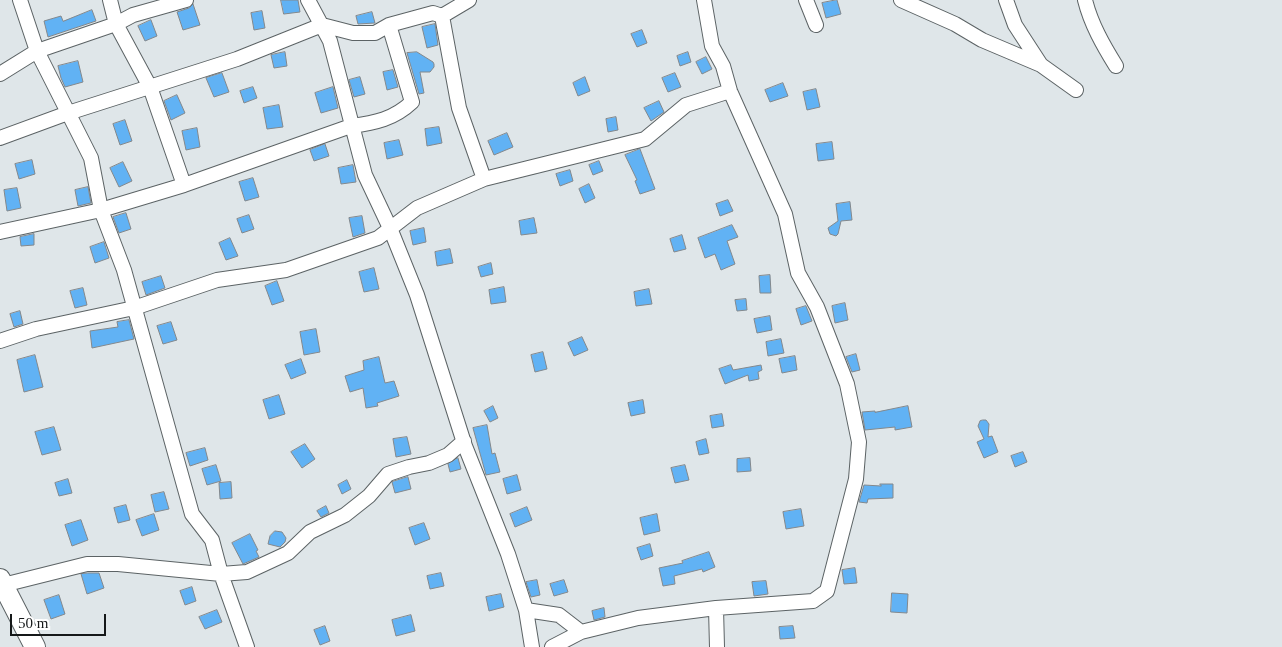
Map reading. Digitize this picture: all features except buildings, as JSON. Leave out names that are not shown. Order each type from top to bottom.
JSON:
[{"type":"main road","points":[[2,582],[35,647]]},
{"type":"street","points":[[20,0],[37,51],[91,158],[101,210],[124,270],[192,514],[212,540],[221,574],[247,647]]},
{"type":"street","points":[[110,0],[116,24],[150,87],[184,185]]},
{"type":"street","points":[[0,74],[37,51],[116,24],[134,15],[186,0]]},
{"type":"street","points":[[308,0],[330,41],[365,175],[390,228],[417,295],[464,441],[508,554],[526,610],[532,647]]},
{"type":"street","points":[[0,138],[68,113],[237,59],[322,26],[353,32],[375,33],[389,25],[433,13],[442,16],[469,0]]},
{"type":"street","points":[[552,647],[581,632],[638,618],[716,608],[813,602],[827,591],[856,479],[859,442],[847,384],[817,306],[798,273],[786,214],[730,91],[723,66],[712,46],[704,0]]},
{"type":"street","points":[[806,0],[816,25]]},
{"type":"street","points":[[901,0],[955,24],[989,44],[1041,66],[1076,90]]},
{"type":"street","points":[[1006,0],[1015,25],[1041,66]]},
{"type":"street","points":[[1085,0],[1088,14],[1098,37],[1116,66]]},
{"type":"street","points":[[442,16],[458,108],[484,179]]},
{"type":"street","points":[[0,232],[101,210],[184,185],[351,126],[374,123],[401,112],[412,102],[389,25]]},
{"type":"street","points":[[0,341],[36,329],[134,308],[217,280],[286,270],[378,238],[417,208],[484,179],[646,139],[686,105],[730,91]]},
{"type":"street","points":[[2,582],[87,564],[118,564],[221,574],[247,572],[288,554],[310,532],[346,515],[369,496],[388,474],[429,463],[448,455],[464,441]]},
{"type":"street","points":[[716,608],[716,647]]},
{"type":"street","points":[[526,610],[559,615],[581,632]]}]
